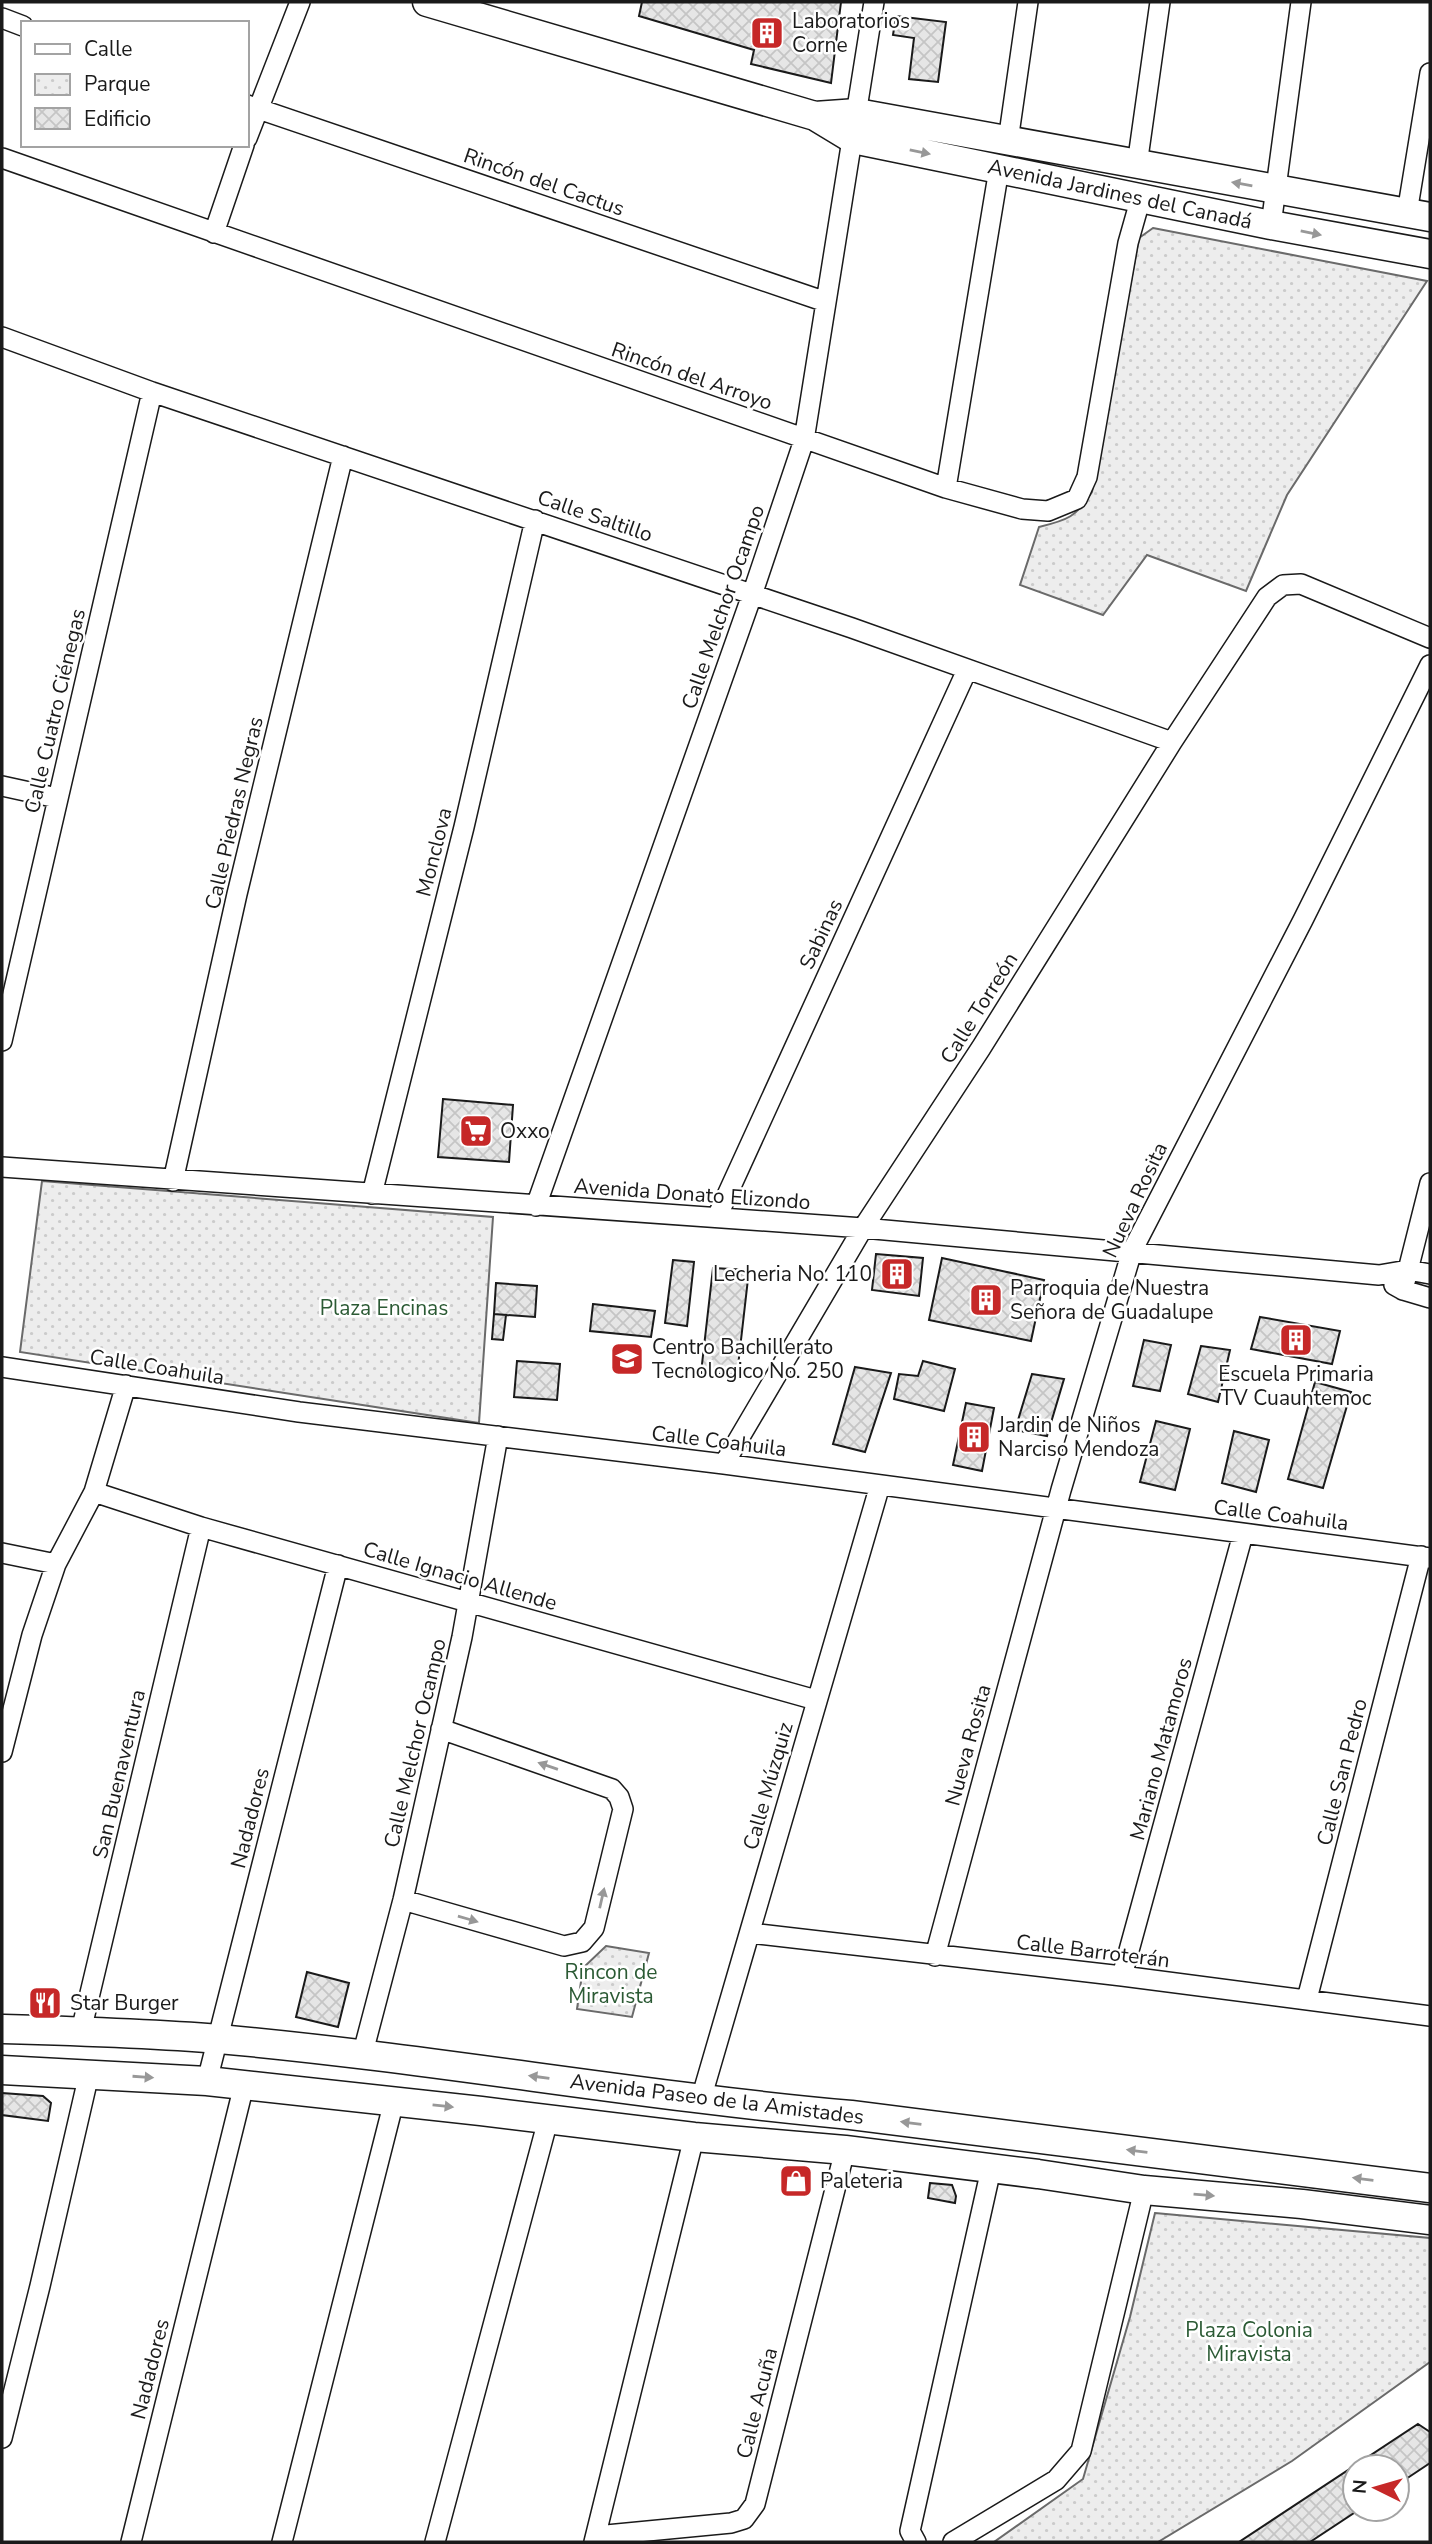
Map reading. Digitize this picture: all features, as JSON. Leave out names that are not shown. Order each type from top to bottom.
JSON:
[{"type":"street","points":[[248,132],[252,107],[300,2]]},
{"type":"street","name":"Avenida Jardines del Canadá","points":[[427,2],[999,169],[1271,225],[1430,254]]},
{"type":"street","name":"Calle Melchor Ocampo","points":[[536,1206],[752,595],[804,440],[874,2]]},
{"type":"street","points":[[1008,141],[1028,2]]},
{"type":"street","points":[[1137,165],[1160,2]]},
{"type":"street","points":[[1271,225],[1301,2]]},
{"type":"street","points":[[2,18],[21,25]]},
{"type":"street","points":[[1419,215],[1430,73]]},
{"type":"street","name":"Rincón del Cactus","points":[[252,107],[826,302]]},
{"type":"street","name":"Avenida Jardines del Canadá","points":[[855,126],[1008,141],[1419,215]]},
{"type":"street","points":[[214,233],[243,147]]},
{"type":"street","name":"Rincón del Arroyo","points":[[2,158],[946,488],[1022,509],[1048,511],[1077,499],[1087,477],[1128,243],[1141,197]]},
{"type":"street","points":[[946,488],[999,169]]},
{"type":"street","name":"Calle Saltillo","points":[[2,337],[152,392],[535,520],[1172,742]]},
{"type":"street","name":"Calle Cuatro Ciénegas","points":[[2,1041],[152,392]]},
{"type":"street","name":"Calle Piedras Negras","points":[[173,1181],[237,894],[343,456]]},
{"type":"street","name":"Monclova","points":[[373,1194],[464,827],[535,520]]},
{"type":"street","name":"Calle Torreón","points":[[724,1464],[863,1228],[981,1048],[1172,742],[1267,597],[1283,585],[1301,584],[1430,639]]},
{"type":"street","name":"Nueva Rosita","points":[[935,1955],[1056,1509],[1132,1251],[1303,920],[1430,665]]},
{"type":"street","name":"Sabinas","points":[[717,1217],[967,670]]},
{"type":"street","points":[[2,786],[57,798]]},
{"type":"street","name":"Avenida Donato Elizondo","points":[[2,1167],[863,1228],[1379,1275],[1408,1270],[1430,1274]]},
{"type":"street","points":[[1403,1290],[1430,1183]]},
{"type":"street","name":"Avenida Donato Elizondo","points":[[1379,1275],[1403,1290],[1430,1298]]},
{"type":"street","name":"Calle Coahuila","points":[[2,1367],[299,1412],[724,1464],[1425,1557]]},
{"type":"street","points":[[2,1752],[32,1635],[56,1563],[94,1492],[126,1384]]},
{"type":"street","name":"Calle Melchor Ocampo","points":[[362,2056],[403,1900],[462,1637],[498,1436]]},
{"type":"street","name":"Calle Múzquiz","points":[[701,2099],[880,1485]]},
{"type":"street","name":"Calle Ignacio Allende","points":[[94,1492],[201,1527],[816,1700]]},
{"type":"street","name":"San Buenaventura","points":[[81,2031],[201,1527]]},
{"type":"street","name":"Mariano Matamoros","points":[[1122,1976],[1243,1534]]},
{"type":"street","points":[[2,1553],[56,1563]]},
{"type":"street","name":"Calle San Pedro","points":[[1307,1999],[1425,1557]]},
{"type":"street","name":"Nadadores","points":[[207,2081],[338,1565]]},
{"type":"street","points":[[403,1900],[564,1946],[582,1942],[594,1928],[623,1809],[619,1797],[612,1789],[441,1729]]},
{"type":"street","name":"Calle Barroterán","points":[[750,1933],[1122,1976],[1430,2016]]},
{"type":"street","name":"Avenida Paseo de la Amistades","points":[[2,2029],[218,2039],[1430,2188]]},
{"type":"street","name":"Avenida Paseo de la Amistades","points":[[2,2070],[207,2081],[481,2110],[694,2137],[845,2150],[1144,2190],[1302,2204],[1430,2220]]},
{"type":"street","points":[[481,2110],[491,2071]]},
{"type":"street","points":[[2,2438],[89,2074]]},
{"type":"street","name":"Nadadores","points":[[131,2542],[244,2085]]},
{"type":"street","points":[[282,2542],[394,2101]]},
{"type":"street","points":[[760,2142],[762,2107]]},
{"type":"street","points":[[435,2542],[548,2120]]},
{"type":"street","points":[[595,2539],[694,2137]]},
{"type":"street","points":[[1038,2174],[1040,2140]]},
{"type":"street","name":"Calle Acuña","points":[[595,2539],[731,2523],[744,2519],[755,2504],[845,2150]]},
{"type":"street","points":[[916,2542],[910,2531],[991,2169]]},
{"type":"street","points":[[953,2542],[1056,2480],[1081,2451],[1144,2190]]},
{"type":"green space","points":[[1153,228],[1427,281],[1287,495],[1246,591],[1147,555],[1103,615],[1020,585],[1039,527],[1070,516],[1092,492],[1139,238]]},
{"type":"green space","name":"Plaza Encinas","points":[[42,1181],[493,1217],[479,1423],[20,1352]]},
{"type":"green space","name":"Rincon de Miravista","points":[[606,1946],[649,1953],[632,2017],[577,2009],[583,1968]]},
{"type":"green space","name":"Plaza Colonia Miravista","points":[[1155,2213],[1430,2238],[1430,2362],[1292,2461],[1158,2542],[994,2542],[1083,2479],[1130,2317]]},
{"type":"building","name":"Laboratorios Corne","points":[[642,2],[841,2],[831,83],[751,64],[754,50],[639,16]]},
{"type":"building","points":[[896,16],[946,22],[938,82],[909,79],[914,38],[893,35]]},
{"type":"building","name":"Oxxo","points":[[443,1099],[513,1105],[509,1162],[438,1157]]},
{"type":"building","name":"Lecheria No. 110","points":[[876,1254],[923,1258],[919,1296],[872,1290]]},
{"type":"building","name":"Parroquia de Nuestra Señora de Guadalupe","points":[[942,1258],[1044,1280],[1031,1341],[929,1320]]},
{"type":"building","points":[[673,1260],[694,1262],[687,1326],[665,1323]]},
{"type":"building","points":[[713,1268],[749,1270],[737,1375],[701,1373]]},
{"type":"building","points":[[496,1283],[537,1286],[535,1317],[494,1314]]},
{"type":"building","points":[[593,1304],[655,1311],[651,1337],[590,1331]]},
{"type":"building","points":[[494,1314],[506,1315],[503,1340],[492,1339]]},
{"type":"building","name":"Escuela Primaria TV Cuauhtemoc","points":[[1260,1317],[1340,1331],[1332,1364],[1251,1349]]},
{"type":"building","points":[[1144,1340],[1171,1345],[1160,1391],[1133,1386]]},
{"type":"building","points":[[1201,1346],[1230,1350],[1218,1402],[1188,1394]]},
{"type":"building","points":[[517,1361],[560,1364],[557,1400],[514,1397]]},
{"type":"building","points":[[923,1361],[955,1369],[944,1411],[894,1399],[899,1374],[918,1376]]},
{"type":"building","points":[[855,1367],[891,1373],[865,1452],[833,1444]]},
{"type":"building","points":[[1032,1374],[1064,1379],[1047,1436],[1015,1430]]},
{"type":"building","points":[[1315,1382],[1351,1392],[1323,1488],[1288,1479]]},
{"type":"building","name":"Jardin de Niños Narciso Mendoza","points":[[966,1403],[994,1408],[982,1471],[953,1465]]},
{"type":"building","points":[[1156,1421],[1190,1429],[1175,1490],[1140,1482]]},
{"type":"building","points":[[1234,1431],[1269,1440],[1256,1492],[1222,1483]]},
{"type":"building","points":[[307,1972],[349,1983],[338,2027],[296,2017]]},
{"type":"building","name":"Star Burger","points":[[36,1992],[58,1995],[54,2011],[44,2020],[32,2019]]},
{"type":"building","points":[[2,2093],[43,2096],[51,2103],[48,2121],[2,2115]]},
{"type":"building","name":"Paleteria","points":[[787,2166],[800,2168],[808,2176],[806,2188],[785,2186]]},
{"type":"building","points":[[930,2183],[952,2185],[956,2196],[955,2203],[928,2198]]},
{"type":"building","points":[[1418,2424],[1430,2432],[1430,2463],[1411,2476],[1411,2453],[1374,2453]]},
{"type":"building","points":[[1341,2475],[1341,2522],[1310,2542],[1239,2542]]},
{"type":"place","name":"Laboratorios Corne","points":[[767,33]]},
{"type":"place","name":"Oxxo","points":[[476,1131]]},
{"type":"place","name":"Lecheria No. 110","points":[[897,1274]]},
{"type":"place","name":"Parroquia de Nuestra Señora de Guadalupe","points":[[986,1300]]},
{"type":"place","name":"Escuela Primaria TV Cuauhtemoc","points":[[1296,1340]]},
{"type":"place","name":"Centro Bachillerato Tecnologico No. 250","points":[[627,1359]]},
{"type":"place","name":"Jardin de Niños Narciso Mendoza","points":[[974,1437]]},
{"type":"place","name":"Star Burger","points":[[45,2003]]},
{"type":"place","name":"Paleteria","points":[[796,2181]]}]
